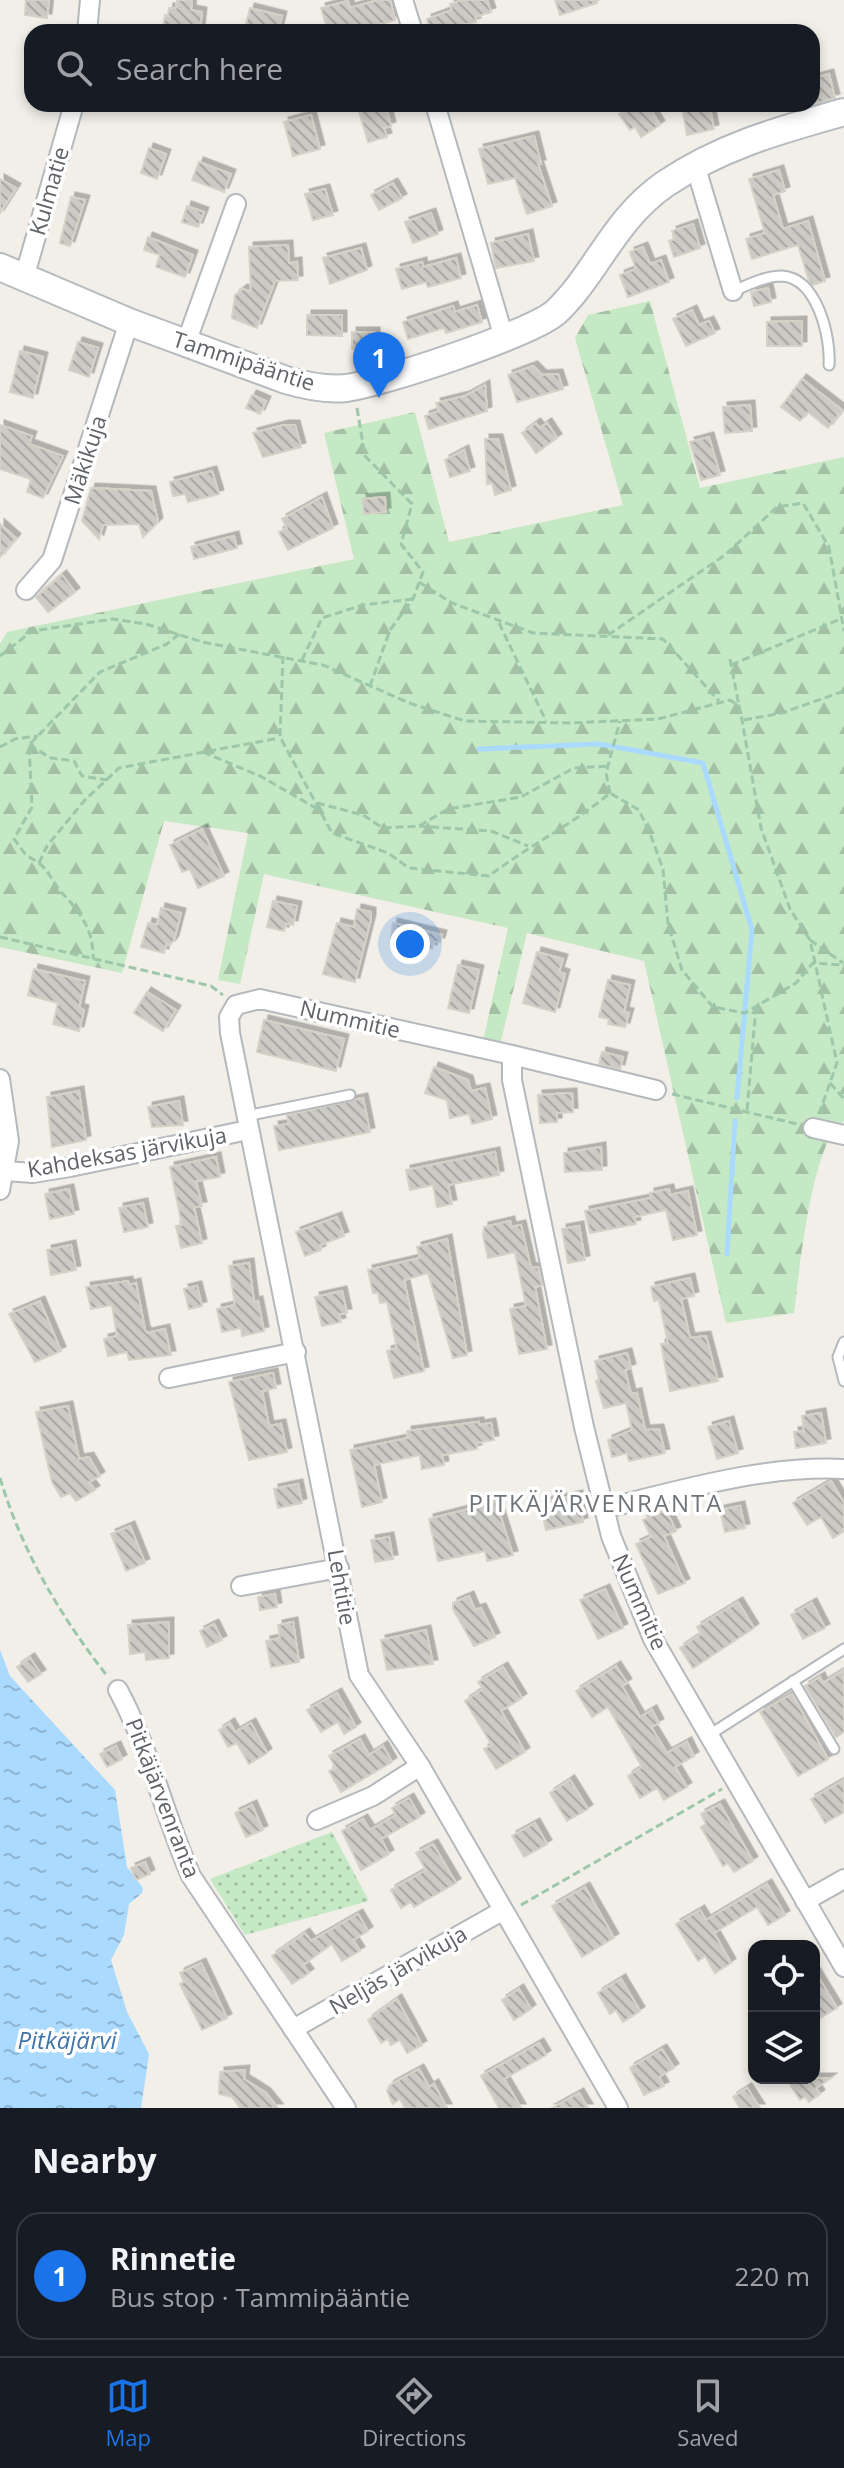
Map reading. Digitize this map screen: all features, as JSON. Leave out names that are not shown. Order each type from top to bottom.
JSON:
[{"type":"street","points":[[88,24],[90,0]]},
{"type":"street","points":[[403,0],[410,24]]},
{"type":"street","name":"Kulmatie","points":[[24,278],[72,112]]},
{"type":"street","points":[[437,112],[504,338]]},
{"type":"street","name":"Tammipääntie","points":[[0,267],[129,322],[286,380],[332,388],[378,381],[538,325],[556,312],[616,230],[663,185],[695,165],[763,134],[844,112]]},
{"type":"street","points":[[695,165],[733,291]]},
{"type":"street","points":[[186,343],[236,204]]},
{"type":"street","name":"Mäkikuja","points":[[26,590],[52,560],[129,322]]},
{"type":"street","name":"Nummitie","points":[[236,1005],[260,999],[656,1090]]},
{"type":"street","name":"Lehtitie","points":[[236,1005],[229,1017],[230,1033],[359,1675],[420,1766],[618,2108]]},
{"type":"street","name":"Nummitie","points":[[512,1055],[512,1080],[603,1509],[653,1639],[844,1967]]},
{"type":"street","points":[[0,1079],[8,1122],[5,1171],[0,1190]]},
{"type":"street","name":"Kahdeksas järvikuja","points":[[5,1171],[33,1173],[58,1169],[247,1123]]},
{"type":"street","points":[[813,1128],[844,1135]]},
{"type":"street","points":[[169,1378],[296,1352]]},
{"type":"street","points":[[603,1509],[727,1479],[822,1468],[844,1469]]},
{"type":"street","points":[[241,1586],[339,1568]]},
{"type":"street","name":"Pitkäjärvenranta","points":[[118,1690],[137,1725],[172,1833],[191,1876],[346,2108]]},
{"type":"street","points":[[317,1820],[373,1796],[420,1766]]},
{"type":"street","points":[[805,1901],[844,1879]]},
{"type":"street","name":"Neljäs järvikuja","points":[[293,2029],[503,1913]]},
{"type":"lane","points":[[733,291],[771,278],[797,281],[821,310],[830,349],[829,365]]},
{"type":"lane","points":[[247,1123],[350,1095]]},
{"type":"lane","points":[[844,1342],[838,1357],[844,1381]]},
{"type":"lane","points":[[709,1735],[844,1649]]},
{"type":"lane","points":[[793,1681],[834,1749]]},
{"type":"path","points":[[356,404],[365,456],[412,504],[401,544],[423,572],[413,599],[390,630],[370,686]]},
{"type":"path","points":[[608,635],[725,555],[777,507],[803,503],[829,547],[844,631]]},
{"type":"path","points":[[419,582],[452,603],[499,623],[533,633],[663,639],[719,701]]},
{"type":"path","points":[[302,660],[322,618],[363,605],[413,599]]},
{"type":"path","points":[[0,656],[32,631],[113,619],[202,642],[302,660],[465,721],[546,723],[658,719],[719,701],[730,700],[739,706]]},
{"type":"path","points":[[731,665],[840,619]]},
{"type":"path","points":[[499,623],[546,723]]},
{"type":"path","points":[[93,959],[94,936],[75,903],[14,839],[32,807],[29,745],[100,672],[120,660],[167,644],[179,634]]},
{"type":"path","points":[[283,655],[280,737],[332,833],[388,853],[409,868],[489,876],[528,846],[582,817],[610,793]]},
{"type":"path","points":[[730,659],[761,828],[790,909],[810,940],[844,965]]},
{"type":"path","points":[[742,720],[782,713],[844,691]]},
{"type":"path","points":[[620,721],[606,773],[610,793],[639,810],[651,836],[663,869],[668,924],[682,970],[713,1007],[745,1013],[796,983],[813,963]]},
{"type":"path","points":[[0,747],[15,739],[38,736]]},
{"type":"path","points":[[39,863],[85,800],[119,768],[280,737]]},
{"type":"path","points":[[29,745],[51,758],[74,761],[82,776],[107,780]]},
{"type":"path","points":[[203,752],[262,777],[322,811]]},
{"type":"path","points":[[419,826],[448,809],[521,797],[574,768],[610,766]]},
{"type":"path","points":[[317,803],[363,815],[383,828],[419,826],[491,831],[528,846]]},
{"type":"path","points":[[0,937],[211,986],[236,1005]]},
{"type":"path","points":[[656,1090],[813,1128],[837,1063],[810,940]]},
{"type":"path","points":[[813,963],[844,965]]},
{"type":"path","points":[[747,1110],[756,1007]]},
{"type":"path","points":[[830,1083],[844,1099]]},
{"type":"path","name":"Pitkäjärvenranta","points":[[0,1478],[7,1503],[50,1595],[67,1625],[118,1690]]},
{"type":"path","points":[[503,1913],[735,1781]]},
{"type":"green space","points":[[650,301],[700,488],[844,457],[844,1121],[833,1133],[823,1153],[815,1179],[794,1313],[726,1323],[644,961],[527,933],[500,1045],[483,1041],[508,928],[264,874],[240,984],[218,980],[248,833],[164,821],[122,973],[0,947],[0,644],[7,632],[354,559],[324,433],[415,412],[449,542],[623,505],[575,338],[588,315]]},
{"type":"green space","points":[[332,1832],[369,1901],[245,1935],[210,1879]]},
{"type":"water","name":"Pitkäjärvi","points":[[0,1650],[10,1676],[115,1790],[127,1867],[143,1888],[142,1893],[129,1904],[124,1935],[111,1960],[127,2012],[149,2054],[141,2108],[0,2108]]},
{"type":"building","points":[[26,0],[49,0],[47,18],[25,15]]},
{"type":"building","points":[[177,0],[192,0],[191,10],[202,12],[201,24],[164,24],[169,8],[176,8]]},
{"type":"building","points":[[390,0],[395,20],[381,24],[326,24],[321,8],[348,1],[350,8]]},
{"type":"building","points":[[463,0],[487,0],[491,12],[475,17],[476,22],[467,24],[429,24],[427,19],[452,10],[450,4]]},
{"type":"building","points":[[555,0],[597,0],[597,3],[560,15]]},
{"type":"building","points":[[250,8],[282,16],[280,24],[246,24]]},
{"type":"building","points":[[829,74],[835,98],[820,102],[820,76]]},
{"type":"building","points":[[359,112],[387,112],[391,126],[384,128],[387,137],[368,142]]},
{"type":"building","points":[[652,112],[660,125],[641,137],[635,127],[630,130],[619,114]]},
{"type":"building","points":[[683,112],[711,112],[714,129],[687,135]]},
{"type":"building","points":[[311,115],[320,149],[293,156],[284,122]]},
{"type":"building","points":[[534,136],[541,164],[538,164],[552,206],[527,214],[515,178],[488,184],[479,149]]},
{"type":"building","points":[[149,148],[166,154],[157,179],[141,173]]},
{"type":"building","points":[[199,162],[231,174],[224,192],[192,180]]},
{"type":"building","points":[[779,170],[785,191],[773,195],[783,229],[808,221],[825,281],[812,285],[809,281],[798,245],[752,259],[746,239],[765,233],[749,179]]},
{"type":"building","points":[[0,179],[16,188],[0,213]]},
{"type":"building","points":[[393,183],[402,198],[379,210],[371,195]]},
{"type":"building","points":[[325,189],[333,215],[313,220],[305,194]]},
{"type":"building","points":[[71,197],[85,200],[70,246],[60,243]]},
{"type":"building","points":[[187,206],[204,212],[198,227],[182,222]]},
{"type":"building","points":[[431,213],[438,234],[413,243],[405,222]]},
{"type":"building","points":[[693,224],[700,248],[674,257],[669,241],[675,239],[672,231]]},
{"type":"building","points":[[528,234],[534,261],[496,268],[491,243]]},
{"type":"building","points":[[148,237],[193,255],[185,277],[156,267],[160,255],[144,250]]},
{"type":"building","points":[[288,245],[289,263],[297,262],[298,280],[275,281],[257,328],[232,318],[235,295],[243,289],[251,292],[249,247]]},
{"type":"building","points":[[643,247],[650,264],[661,260],[669,282],[628,297],[620,275],[636,269],[630,252]]},
{"type":"building","points":[[361,248],[367,270],[330,284],[323,258]]},
{"type":"building","points":[[456,258],[461,278],[428,287],[426,282],[402,289],[396,269],[422,262],[423,267]]},
{"type":"building","points":[[768,288],[771,302],[754,306],[751,292]]},
{"type":"building","points":[[477,305],[482,322],[446,333],[444,328],[408,339],[403,322],[453,306],[455,312]]},
{"type":"building","points":[[692,310],[699,325],[709,321],[715,333],[686,346],[673,319]]},
{"type":"building","points":[[307,315],[342,315],[342,336],[307,335]]},
{"type":"building","points":[[802,321],[802,346],[767,346],[767,322]]},
{"type":"building","points":[[352,332],[375,332],[375,349],[352,349]]},
{"type":"building","points":[[78,342],[98,348],[89,377],[69,370]]},
{"type":"building","points":[[20,351],[43,357],[33,398],[10,392]]},
{"type":"building","points":[[533,366],[542,375],[558,374],[563,389],[517,402],[508,375]]},
{"type":"building","points":[[802,379],[842,410],[828,428],[808,412],[800,421],[781,407]]},
{"type":"building","points":[[485,385],[487,411],[429,429],[425,416],[439,411],[436,403],[465,396]]},
{"type":"building","points":[[252,395],[266,401],[260,414],[246,408]]},
{"type":"building","points":[[750,405],[752,431],[725,433],[723,407]]},
{"type":"building","points":[[536,423],[540,428],[547,423],[557,438],[536,453],[522,433]]},
{"type":"building","points":[[0,425],[32,436],[29,444],[63,456],[43,498],[27,492],[31,479],[0,469]]},
{"type":"building","points":[[295,425],[301,447],[263,457],[253,433]]},
{"type":"building","points":[[709,437],[720,475],[701,480],[690,442]]},
{"type":"building","points":[[485,439],[498,439],[511,490],[495,495],[492,483],[487,484]]},
{"type":"building","points":[[464,450],[470,471],[450,477],[445,460]]},
{"type":"building","points":[[212,471],[219,494],[188,502],[185,494],[173,496],[170,482]]},
{"type":"building","points":[[91,488],[151,491],[158,522],[143,537],[139,524],[103,525],[99,539],[82,521]]},
{"type":"building","points":[[322,497],[333,528],[288,550],[279,532],[287,528],[282,519]]},
{"type":"building","points":[[385,497],[386,512],[364,514],[362,499]]},
{"type":"building","points":[[0,524],[16,538],[0,557]]},
{"type":"building","points":[[234,536],[237,548],[194,559],[191,547]]},
{"type":"building","points":[[62,575],[75,592],[48,612],[36,597]]},
{"type":"building","points":[[202,829],[224,876],[198,888],[190,869],[182,872],[170,845]]},
{"type":"building","points":[[273,901],[297,906],[293,925],[286,923],[284,931],[267,927]]},
{"type":"building","points":[[161,908],[181,913],[174,940],[170,945],[166,944],[164,953],[141,947],[148,923],[157,925]]},
{"type":"building","points":[[357,909],[371,912],[371,919],[355,982],[323,974],[337,923],[354,927]]},
{"type":"building","points":[[393,923],[442,935],[440,942],[434,942],[432,949],[415,944],[416,940],[391,938]]},
{"type":"building","points":[[537,952],[563,959],[559,972],[565,974],[555,1012],[523,1003]]},
{"type":"building","points":[[458,965],[479,970],[469,1013],[448,1008]]},
{"type":"building","points":[[34,969],[85,981],[79,1008],[84,1010],[79,1031],[53,1024],[58,1003],[28,995]]},
{"type":"building","points":[[608,980],[630,985],[624,1012],[629,1013],[625,1027],[608,1024],[609,1019],[599,1017]]},
{"type":"building","points":[[147,992],[176,1010],[163,1031],[134,1013]]},
{"type":"building","points":[[264,1020],[344,1039],[336,1071],[257,1052]]},
{"type":"building","points":[[602,1052],[623,1057],[620,1069],[599,1064]]},
{"type":"building","points":[[434,1067],[468,1080],[471,1091],[485,1088],[492,1119],[472,1124],[469,1114],[450,1118],[447,1100],[425,1093]]},
{"type":"building","points":[[79,1091],[86,1140],[52,1147],[47,1097]]},
{"type":"building","points":[[572,1093],[573,1112],[557,1113],[557,1122],[540,1123],[538,1095]]},
{"type":"building","points":[[363,1098],[370,1132],[279,1150],[274,1126],[289,1124],[287,1115]]},
{"type":"building","points":[[179,1101],[183,1125],[152,1127],[148,1107]]},
{"type":"building","points":[[601,1147],[602,1170],[565,1172],[564,1153]]},
{"type":"building","points":[[495,1152],[499,1175],[448,1185],[452,1204],[437,1207],[433,1185],[410,1190],[406,1170]]},
{"type":"building","points":[[216,1157],[220,1177],[196,1181],[202,1206],[194,1207],[202,1243],[181,1248],[176,1226],[182,1225],[170,1167]]},
{"type":"building","points":[[69,1189],[74,1214],[50,1219],[45,1194]]},
{"type":"building","points":[[669,1189],[670,1195],[688,1191],[697,1235],[673,1240],[666,1210],[634,1217],[636,1224],[590,1233],[585,1211],[651,1198],[650,1193]]},
{"type":"building","points":[[143,1203],[148,1227],[124,1232],[119,1208]]},
{"type":"building","points":[[337,1217],[344,1236],[320,1245],[321,1250],[305,1256],[296,1232]]},
{"type":"building","points":[[510,1221],[511,1227],[521,1225],[531,1268],[538,1267],[542,1285],[535,1287],[547,1349],[519,1354],[510,1309],[526,1306],[515,1252],[488,1258],[483,1236],[484,1227]]},
{"type":"building","points":[[579,1226],[585,1260],[568,1263],[562,1229]]},
{"type":"building","points":[[447,1239],[467,1355],[453,1358],[428,1273],[404,1280],[424,1371],[394,1378],[387,1351],[397,1348],[387,1302],[380,1303],[378,1293],[373,1293],[368,1270],[420,1258],[417,1247]]},
{"type":"building","points":[[71,1245],[76,1270],[51,1275],[47,1250]]},
{"type":"building","points":[[249,1263],[254,1302],[258,1301],[264,1331],[242,1336],[241,1328],[222,1332],[217,1309],[235,1305],[229,1266]]},
{"type":"building","points":[[690,1278],[694,1296],[681,1299],[690,1338],[706,1336],[718,1381],[670,1391],[661,1344],[668,1343],[659,1300],[654,1301],[651,1287]]},
{"type":"building","points":[[128,1281],[129,1285],[136,1283],[145,1330],[147,1333],[165,1329],[171,1355],[129,1360],[127,1352],[108,1356],[104,1339],[117,1336],[112,1305],[91,1309],[86,1287]]},
{"type":"building","points":[[197,1286],[202,1306],[189,1309],[184,1289]]},
{"type":"building","points":[[342,1291],[347,1313],[339,1314],[341,1322],[322,1326],[315,1297]]},
{"type":"building","points":[[40,1301],[61,1351],[35,1362],[9,1314]]},
{"type":"building","points":[[627,1353],[631,1368],[625,1370],[631,1394],[637,1393],[645,1430],[659,1429],[665,1453],[629,1461],[627,1453],[612,1457],[608,1440],[632,1430],[626,1403],[604,1408],[596,1381],[599,1380],[595,1361]]},
{"type":"building","points":[[273,1373],[276,1388],[262,1391],[269,1426],[281,1424],[287,1452],[249,1460],[229,1382]]},
{"type":"building","points":[[68,1406],[79,1459],[89,1457],[100,1476],[89,1482],[95,1490],[76,1501],[70,1493],[61,1497],[52,1482],[36,1412]]},
{"type":"building","points":[[821,1413],[826,1443],[796,1448],[794,1432],[804,1431],[802,1416]]},
{"type":"building","points":[[729,1421],[738,1453],[717,1459],[708,1427]]},
{"type":"building","points":[[479,1422],[479,1425],[491,1423],[494,1440],[476,1443],[477,1449],[442,1455],[444,1465],[422,1469],[420,1455],[374,1465],[382,1502],[362,1507],[350,1450],[408,1438],[407,1431]]},
{"type":"building","points":[[831,1481],[844,1503],[844,1531],[833,1538],[821,1517],[807,1525],[793,1503]]},
{"type":"building","points":[[298,1484],[302,1503],[278,1508],[274,1489]]},
{"type":"building","points":[[578,1495],[583,1522],[546,1530],[540,1503]]},
{"type":"building","points":[[496,1502],[513,1555],[487,1561],[485,1551],[438,1561],[429,1519]]},
{"type":"building","points":[[740,1506],[745,1528],[725,1532],[720,1510]]},
{"type":"building","points":[[666,1510],[676,1531],[664,1536],[685,1583],[658,1594],[636,1544],[651,1537],[643,1520]]},
{"type":"building","points":[[130,1526],[145,1563],[126,1571],[111,1534]]},
{"type":"building","points":[[389,1537],[393,1559],[375,1562],[371,1540]]},
{"type":"building","points":[[605,1589],[623,1628],[598,1639],[580,1600]]},
{"type":"building","points":[[275,1594],[277,1607],[260,1610],[258,1597]]},
{"type":"building","points":[[469,1596],[475,1610],[481,1608],[495,1637],[474,1646],[453,1609],[453,1603]]},
{"type":"building","points":[[738,1602],[754,1628],[693,1668],[680,1648],[701,1634],[697,1627]]},
{"type":"building","points":[[812,1603],[825,1628],[803,1639],[791,1615]]},
{"type":"building","points":[[169,1622],[169,1658],[146,1660],[145,1652],[130,1654],[128,1625]]},
{"type":"building","points":[[293,1622],[299,1662],[271,1667],[266,1641],[280,1638],[278,1625]]},
{"type":"building","points":[[214,1624],[222,1640],[207,1647],[200,1631]]},
{"type":"building","points":[[426,1630],[433,1664],[387,1670],[381,1640]]},
{"type":"building","points":[[30,1658],[41,1674],[28,1682],[17,1667]]},
{"type":"building","points":[[616,1666],[627,1683],[622,1686],[640,1717],[652,1710],[659,1723],[651,1727],[667,1753],[687,1742],[694,1756],[675,1767],[687,1787],[664,1800],[657,1788],[640,1798],[628,1776],[642,1767],[608,1707],[592,1717],[576,1691]]},
{"type":"building","points":[[503,1667],[522,1698],[501,1711],[525,1752],[496,1769],[484,1749],[492,1745],[465,1701],[483,1689],[478,1682]]},
{"type":"building","points":[[844,1670],[844,1732],[836,1737],[805,1686],[820,1677],[823,1683]]},
{"type":"building","points":[[337,1693],[356,1727],[344,1734],[338,1722],[321,1732],[307,1710]]},
{"type":"building","points":[[792,1694],[828,1759],[798,1776],[760,1712]]},
{"type":"building","points":[[230,1723],[235,1732],[251,1723],[267,1753],[249,1764],[237,1743],[228,1747],[219,1730]]},
{"type":"building","points":[[360,1739],[369,1755],[383,1746],[392,1762],[341,1792],[329,1771],[336,1768],[329,1756]]},
{"type":"building","points":[[116,1746],[122,1759],[107,1767],[100,1754]]},
{"type":"building","points":[[570,1780],[588,1809],[567,1821],[550,1793]]},
{"type":"building","points":[[844,1780],[844,1812],[825,1823],[811,1799]]},
{"type":"building","points":[[409,1798],[420,1817],[381,1839],[389,1854],[361,1870],[342,1831],[363,1819],[370,1830],[396,1815],[392,1808]]},
{"type":"building","points":[[720,1804],[753,1861],[734,1872],[728,1863],[723,1866],[701,1827],[706,1824],[701,1814]]},
{"type":"building","points":[[252,1805],[263,1830],[246,1837],[235,1813]]},
{"type":"building","points":[[535,1823],[547,1844],[524,1857],[512,1836]]},
{"type":"building","points":[[433,1844],[456,1883],[414,1907],[411,1902],[401,1908],[391,1890],[426,1870],[416,1853]]},
{"type":"building","points":[[145,1862],[150,1874],[136,1880],[131,1868]]},
{"type":"building","points":[[767,1884],[785,1915],[768,1925],[757,1907],[714,1933],[731,1963],[715,1973],[705,1956],[698,1961],[676,1924],[700,1910],[706,1920]]},
{"type":"building","points":[[585,1887],[614,1938],[582,1957],[552,1906]]},
{"type":"building","points":[[358,1914],[368,1931],[353,1940],[360,1951],[342,1961],[332,1944],[303,1965],[309,1973],[292,1984],[272,1956],[305,1933],[311,1941]]},
{"type":"building","points":[[201,1963],[227,2018],[202,2030],[180,1984],[184,1982],[180,1973]]},
{"type":"building","points":[[621,1979],[640,2011],[623,2022],[616,2010],[610,2014],[598,1993]]},
{"type":"building","points":[[820,1980],[837,2008],[820,2018]]},
{"type":"building","points":[[519,1989],[531,2009],[514,2020],[502,2000]]},
{"type":"building","points":[[397,1999],[422,2045],[407,2053],[400,2040],[391,2045],[388,2039],[381,2043],[368,2020]]},
{"type":"building","points":[[539,2043],[546,2055],[504,2079],[521,2108],[499,2108],[481,2076]]},
{"type":"building","points":[[662,2049],[674,2068],[659,2077],[664,2086],[644,2095],[630,2068]]},
{"type":"building","points":[[419,2069],[429,2087],[434,2084],[447,2108],[405,2108],[400,2099],[393,2104],[387,2091],[390,2085]]},
{"type":"building","points":[[245,2070],[244,2079],[266,2093],[278,2108],[240,2108],[232,2097],[219,2094],[220,2072]]},
{"type":"building","points":[[820,2078],[831,2078],[816,2088],[820,2094],[809,2102],[805,2097],[800,2100],[790,2084],[820,2084]]},
{"type":"building","points":[[747,2088],[760,2108],[740,2108],[733,2097]]},
{"type":"building","points":[[579,2093],[588,2108],[552,2108]]},
{"type":"waterway","points":[[479,749],[599,744],[703,763],[752,930],[737,1098]]},
{"type":"waterway","points":[[727,1254],[735,1121]]},
{"type":"place","name":"Rinnetie","points":[[379,398]]},
{"type":"district","name":"PITKÄJÄRVENRANTA","points":[[596,1504]]}]
